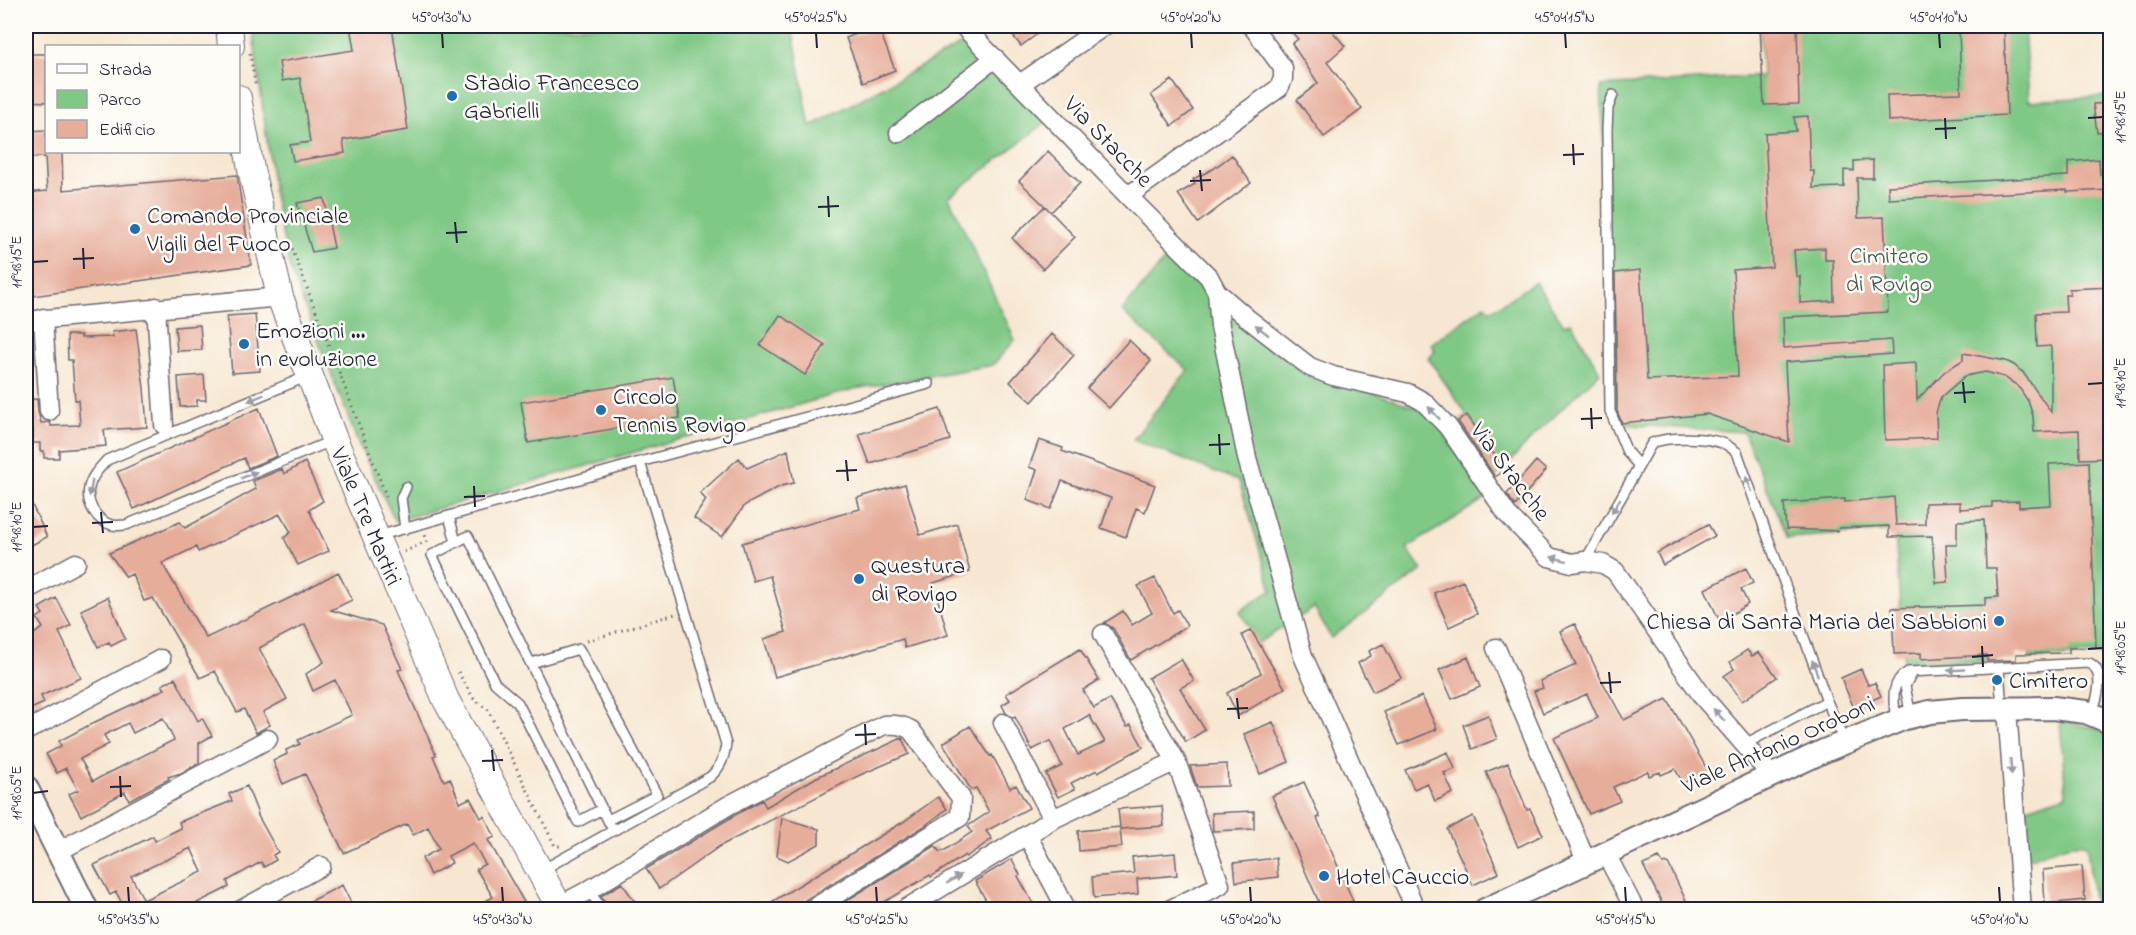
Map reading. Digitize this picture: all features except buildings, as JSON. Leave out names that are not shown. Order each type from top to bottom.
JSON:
[{"type":"main road","points":[[229,26],[238,45]]},
{"type":"main road","name":"Viale Tre Martiri","points":[[243,98],[251,170],[280,297],[334,439],[446,700],[560,908]]},
{"type":"street","name":"Via Stacche","points":[[963,26],[1209,277],[1217,292],[1247,318],[1310,367],[1333,376],[1408,393],[1424,402],[1448,427],[1507,514],[1549,557],[1572,563],[1585,561],[1603,564],[1616,571],[1703,698],[1771,775]]},
{"type":"street","points":[[1020,84],[1104,26]]},
{"type":"street","points":[[1128,196],[1279,88],[1283,79],[1282,68],[1252,26]]},
{"type":"street","points":[[899,133],[995,58]]},
{"type":"street","points":[[1217,292],[1220,326],[1247,458],[1304,656],[1416,909]]},
{"type":"street","points":[[50,411],[34,319],[280,297]]},
{"type":"street","points":[[156,307],[164,425]]},
{"type":"street","points":[[26,590],[76,563]]},
{"type":"street","points":[[1103,634],[1176,761],[1220,885],[1169,909]]},
{"type":"street","points":[[1496,648],[1596,857],[1635,909]]},
{"type":"street","points":[[26,731],[161,659]]},
{"type":"street","name":"Viale Antonio Oroboni","points":[[1485,909],[1844,741],[1904,719],[1941,711],[2053,708],[2101,718]]},
{"type":"street","points":[[2004,709],[2022,909]]},
{"type":"street","points":[[1003,723],[1053,819]]},
{"type":"street","points":[[560,908],[740,799],[884,725],[904,726],[911,730],[961,798],[960,817],[811,909]]},
{"type":"street","points":[[57,852],[268,739]]},
{"type":"street","points":[[904,909],[1053,819],[1176,761]]},
{"type":"street","points":[[26,787],[85,909]]},
{"type":"street","points":[[1027,835],[1067,909]]},
{"type":"street","points":[[241,909],[321,866]]},
{"type":"lane","points":[[1613,95],[1608,108],[1607,130],[1610,411],[1627,452],[1639,466]]},
{"type":"lane","points":[[310,375],[107,460],[95,473],[88,488],[90,503],[96,516],[111,525],[126,525],[334,439]]},
{"type":"lane","points":[[376,537],[640,462],[929,384]]},
{"type":"lane","points":[[1585,561],[1652,442],[1684,438],[1724,444],[1737,452],[1827,701],[1844,741]]},
{"type":"lane","points":[[540,871],[710,777],[723,761],[726,744],[640,462]]},
{"type":"lane","points":[[405,529],[401,498],[406,487]]},
{"type":"lane","points":[[449,516],[456,542]]},
{"type":"lane","points":[[602,809],[578,822],[518,703],[495,683],[432,555],[468,536],[613,830]]},
{"type":"lane","points":[[531,663],[579,648],[657,795],[608,820]]},
{"type":"lane","points":[[1904,719],[1894,691],[1896,682],[1904,674],[2093,665],[2097,670],[2101,718]]},
{"type":"lane","points":[[2000,668],[2004,709]]},
{"type":"lane","points":[[1904,719],[1905,686],[1912,672]]},
{"type":"lane","points":[[1744,744],[1827,701]]},
{"type":"lane","points":[[589,890],[602,909]]},
{"type":"path","points":[[240,48],[243,98]]},
{"type":"path","points":[[287,234],[386,499],[402,510]]},
{"type":"path","points":[[403,555],[405,551],[421,546],[427,541],[422,524]]},
{"type":"path","points":[[579,648],[588,639],[686,611]]},
{"type":"path","points":[[456,668],[474,699],[488,710],[555,846],[570,846],[574,852]]},
{"type":"green space","points":[[252,26],[792,26],[810,127],[969,40],[1049,120],[949,197],[1015,340],[993,365],[854,389],[395,521],[357,440],[289,266],[274,195]]},
{"type":"green space","name":"Cimitero di Rovigo","points":[[1760,26],[2024,26],[2029,101],[2110,96],[2110,653],[2030,659],[2026,594],[1982,597],[1986,661],[1904,666],[1895,531],[1787,538],[1744,432],[1616,424],[1601,86],[1762,76]]},
{"type":"green space","points":[[1171,252],[1242,325],[1271,350],[1294,364],[1417,408],[1437,424],[1486,498],[1407,548],[1422,570],[1331,638],[1314,608],[1258,643],[1240,611],[1272,590],[1239,481],[1133,440],[1188,370],[1122,311]]},
{"type":"green space","points":[[1535,282],[1564,325],[1571,322],[1600,372],[1531,439],[1499,474],[1489,481],[1451,426],[1467,415],[1428,358],[1435,351],[1431,344],[1485,305],[1491,311]]},
{"type":"green space","points":[[2060,721],[2096,728],[2110,736],[2110,909],[2094,909],[2087,845],[2066,845],[2028,859],[2024,809],[2066,795]]},
{"type":"place","name":"Stadio Francesco Gabrielli","points":[[452,96]]},
{"type":"place","name":"Comando Provinciale Vigili del Fuoco","points":[[135,229]]},
{"type":"place","name":"Emozioni ... in evoluzione","points":[[244,344]]},
{"type":"place","name":"Circolo Tennis Rovigo","points":[[601,410]]},
{"type":"place","name":"Questura di Rovigo","points":[[859,579]]},
{"type":"place","name":"Chiesa di Santa Maria dei Sabbioni","points":[[1999,621]]},
{"type":"place","name":"Cimitero","points":[[1997,680]]},
{"type":"place","name":"Hotel Cauccio","points":[[1324,876]]}]
